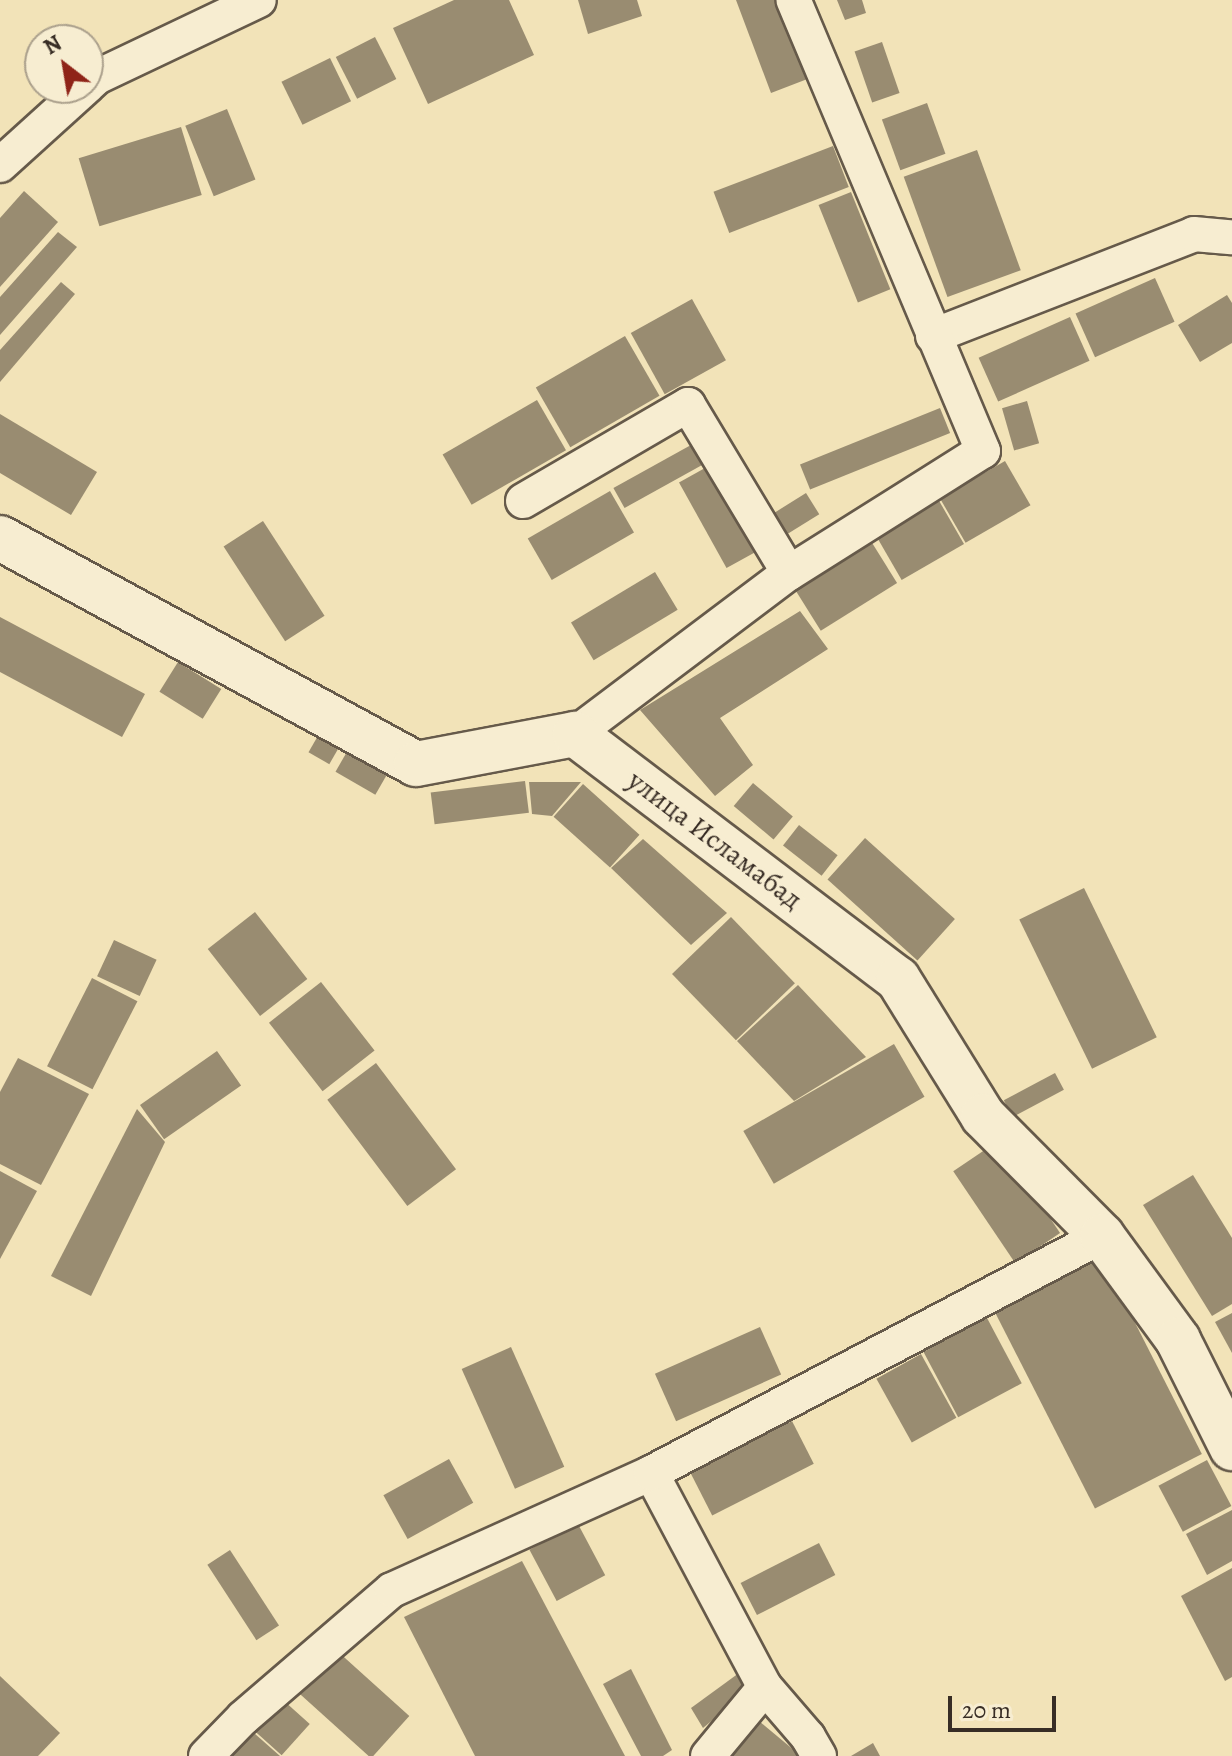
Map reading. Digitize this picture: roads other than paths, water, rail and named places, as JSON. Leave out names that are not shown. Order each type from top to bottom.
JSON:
[{"type":"street","points":[[104,74],[259,0]]},
{"type":"street","points":[[0,538],[416,764],[575,734],[789,573],[983,451],[793,0]]},
{"type":"street","points":[[0,165],[66,104]]},
{"type":"street","points":[[933,336],[1194,234],[1232,237]]},
{"type":"street","points":[[523,501],[688,405],[789,573]]},
{"type":"street","name":"улица Исламабад","points":[[575,734],[898,979],[983,1116],[1102,1236],[1178,1340],[1232,1448]]},
{"type":"street","points":[[206,1756],[243,1718],[392,1590],[651,1473],[1102,1236]]},
{"type":"street","points":[[651,1473],[765,1687],[808,1737],[819,1756]]},
{"type":"street","points":[[708,1756],[765,1687]]}]
